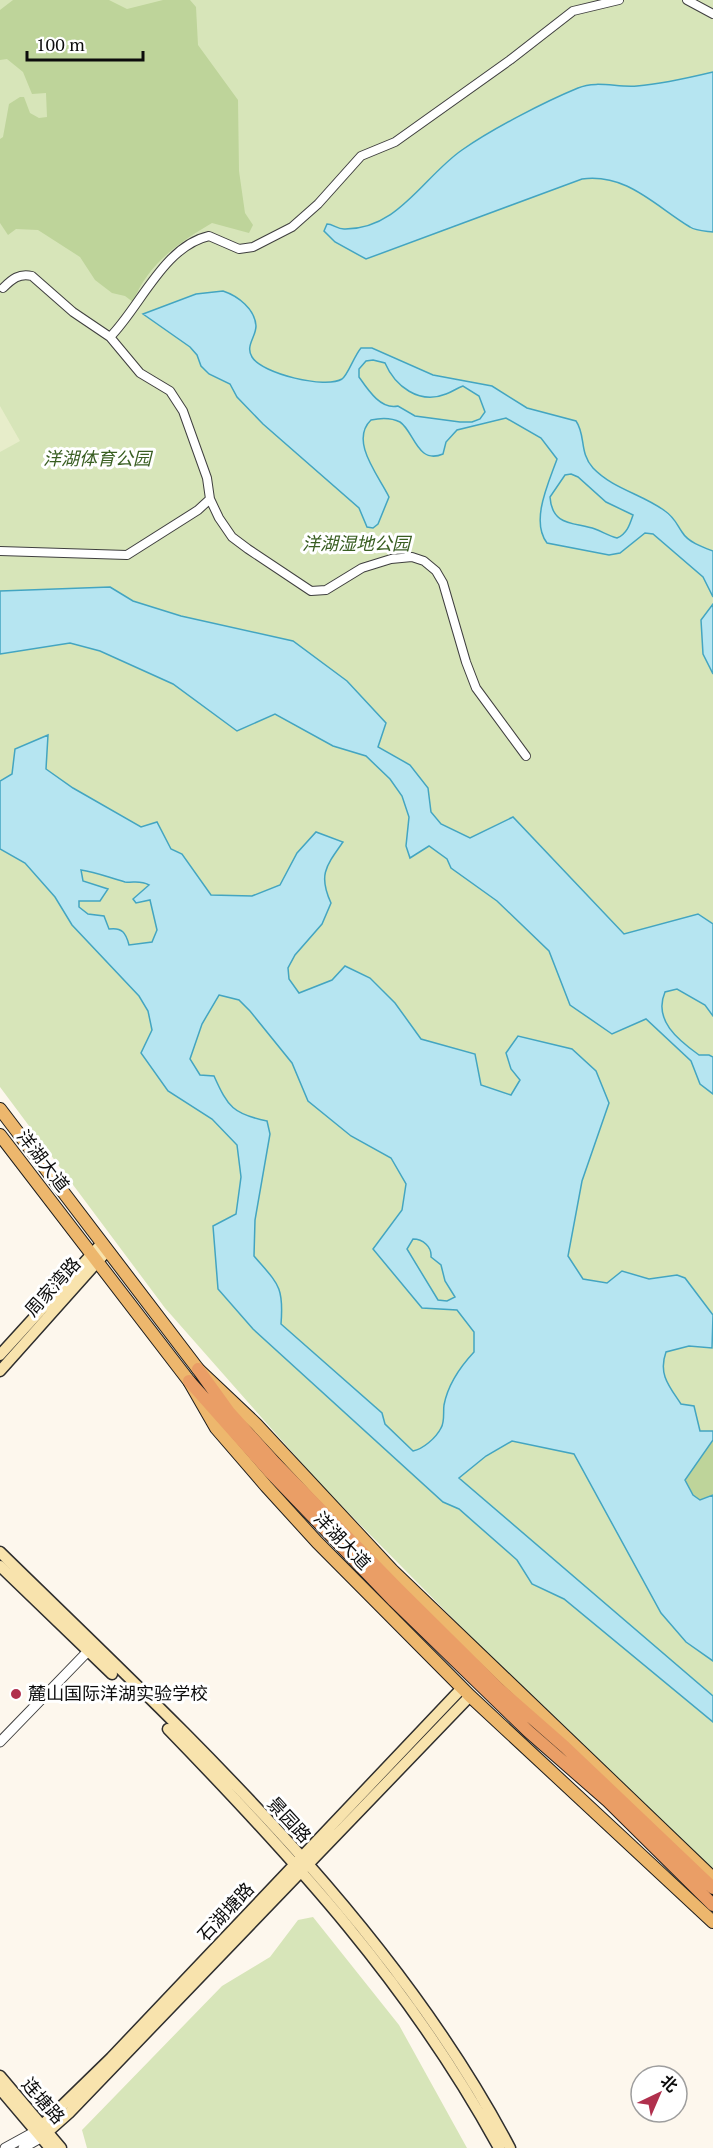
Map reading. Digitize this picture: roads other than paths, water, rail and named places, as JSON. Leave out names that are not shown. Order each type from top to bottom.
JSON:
[{"type":"highway","points":[[198,1369],[272,1467],[394,1601],[528,1731],[568,1764],[616,1809],[713,1905]]},
{"type":"highway","points":[[189,1381],[272,1467],[499,1689],[565,1747],[713,1888]]},
{"type":"main road","name":"洋湖大道","points":[[0,1109],[198,1369],[255,1424],[392,1570],[713,1878]]},
{"type":"main road","name":"洋湖大道","points":[[0,1135],[189,1381],[216,1428],[266,1486],[325,1550],[466,1692],[713,1922]]},
{"type":"main road","name":"周家湾路","points":[[0,1355],[104,1247]]},
{"type":"main road","name":"周家湾路","points":[[0,1371],[94,1257]]},
{"type":"main road","name":"景园路","points":[[0,1552],[158,1719],[301,1863],[375,1942],[430,2017],[510,2148]]},
{"type":"main road","name":"景园路","points":[[0,1566],[89,1646]]},
{"type":"main road","name":"石湖塘路","points":[[42,2131],[466,1692]]},
{"type":"main road","name":"景园路","points":[[301,1863],[428,2031],[472,2098],[499,2148]]},
{"type":"main road","name":"连塘路","points":[[0,2076],[42,2131],[50,2148]]},
{"type":"main road","name":"连塘路","points":[[0,2088],[61,2148]]},
{"type":"street","points":[[110,337],[128,319],[148,284],[188,247],[209,236],[239,249],[253,247],[292,227],[318,204],[361,156],[395,142],[510,60],[573,11],[619,0]]},
{"type":"street","points":[[687,0],[713,14]]},
{"type":"street","points":[[0,298],[3,294],[1,288],[12,278],[24,274],[32,276],[72,312],[110,337],[140,373],[170,391],[183,411],[207,478],[210,499],[232,537],[312,591],[326,590],[362,568],[412,556],[424,561],[436,571],[443,583],[476,688],[526,756]]},
{"type":"street","points":[[0,551],[127,555],[198,510],[210,499]]},
{"type":"street","points":[[0,1733],[89,1646]]},
{"type":"street","points":[[0,1742],[89,1646]]},
{"type":"street","name":"石湖塘路","points":[[4,2148],[42,2131]]},
{"type":"street","name":"石湖塘路","points":[[23,2148],[42,2131]]},
{"type":"water","points":[[713,72],[713,232],[692,228],[627,186],[598,178],[582,179],[366,259],[335,242],[324,231],[327,224],[344,229],[363,227],[380,221],[409,200],[462,150],[518,116],[578,88],[600,84],[646,85]]},
{"type":"water","points":[[223,291],[245,304],[253,314],[256,326],[250,345],[252,357],[268,369],[281,374],[309,381],[334,382],[344,377],[361,348],[372,348],[433,375],[492,386],[527,408],[576,421],[586,456],[593,468],[609,481],[665,511],[688,539],[713,551],[713,597],[703,577],[653,534],[645,533],[620,553],[609,555],[547,543],[540,524],[541,513],[557,459],[541,438],[506,418],[457,430],[446,442],[443,454],[434,456],[427,455],[417,446],[400,422],[386,419],[371,420],[365,428],[364,448],[389,497],[378,524],[373,528],[367,527],[359,508],[263,424],[237,397],[230,384],[209,374],[201,366],[197,355],[190,347],[143,314],[196,294]],"holes":[[[366,361],[385,363],[395,379],[417,395],[436,397],[463,386],[479,396],[485,412],[480,419],[460,422],[415,416],[398,406],[386,405],[366,388],[359,377],[359,369]],[[571,474],[578,477],[606,502],[633,515],[623,534],[617,538],[595,529],[566,522],[555,514],[550,497],[565,475]]]},
{"type":"water","points":[[110,587],[133,601],[181,616],[293,641],[347,681],[386,723],[378,747],[410,765],[428,788],[431,812],[441,824],[470,838],[513,817],[624,934],[698,914],[713,924],[713,1016],[705,1005],[677,989],[665,992],[662,1012],[670,1028],[683,1043],[699,1055],[713,1057],[713,1094],[700,1084],[691,1061],[646,1019],[612,1034],[570,1005],[549,951],[497,901],[451,868],[447,859],[429,846],[410,858],[406,846],[409,817],[402,796],[390,779],[366,756],[333,746],[275,714],[237,731],[173,684],[100,651],[70,643],[0,654],[0,591]]},
{"type":"water","points":[[713,604],[713,674],[703,654],[701,620]]},
{"type":"water","points":[[48,735],[46,769],[73,788],[141,827],[157,822],[171,849],[182,854],[211,895],[252,896],[280,885],[297,853],[316,832],[343,842],[328,864],[326,871],[325,885],[331,903],[322,924],[295,955],[288,968],[289,979],[299,993],[332,980],[345,966],[370,978],[395,1003],[421,1039],[475,1054],[481,1085],[511,1095],[520,1080],[511,1069],[506,1053],[518,1036],[572,1049],[596,1071],[609,1103],[582,1181],[568,1256],[583,1279],[607,1283],[622,1271],[649,1279],[677,1275],[685,1278],[713,1315],[712,1348],[689,1346],[666,1352],[663,1367],[666,1380],[681,1404],[694,1406],[700,1431],[713,1431],[713,1440],[685,1480],[693,1495],[700,1500],[713,1495],[713,1661],[686,1642],[661,1613],[574,1454],[512,1441],[486,1456],[459,1478],[713,1696],[713,1722],[564,1599],[532,1584],[517,1560],[459,1509],[443,1502],[253,1329],[218,1289],[213,1226],[236,1214],[241,1177],[237,1145],[212,1119],[168,1091],[141,1053],[152,1030],[148,1011],[139,996],[72,925],[55,897],[25,863],[0,849],[0,781],[12,774],[15,749]],"holes":[[[81,870],[125,882],[140,882],[149,885],[133,899],[136,903],[150,900],[157,930],[152,942],[129,945],[123,932],[109,929],[104,916],[88,914],[79,907],[79,901],[100,901],[108,889],[83,881]],[[219,995],[239,1000],[292,1063],[308,1101],[351,1136],[391,1158],[406,1184],[402,1210],[373,1249],[422,1308],[457,1310],[474,1332],[474,1352],[459,1370],[448,1390],[442,1426],[433,1439],[421,1448],[413,1451],[385,1424],[382,1413],[281,1324],[281,1301],[278,1286],[254,1256],[255,1220],[270,1134],[267,1121],[246,1115],[233,1108],[223,1095],[214,1076],[200,1075],[190,1059],[202,1024]],[[413,1239],[426,1244],[431,1257],[441,1265],[445,1281],[455,1297],[447,1301],[438,1300],[407,1249]]]},
{"type":"place","name":"麓山国际洋湖实验学校","points":[[16,1694]]},
{"type":"park label","name":"洋湖体育公园","points":[[97,459]]},
{"type":"park label","name":"洋湖湿地公园","points":[[356,544]]}]
